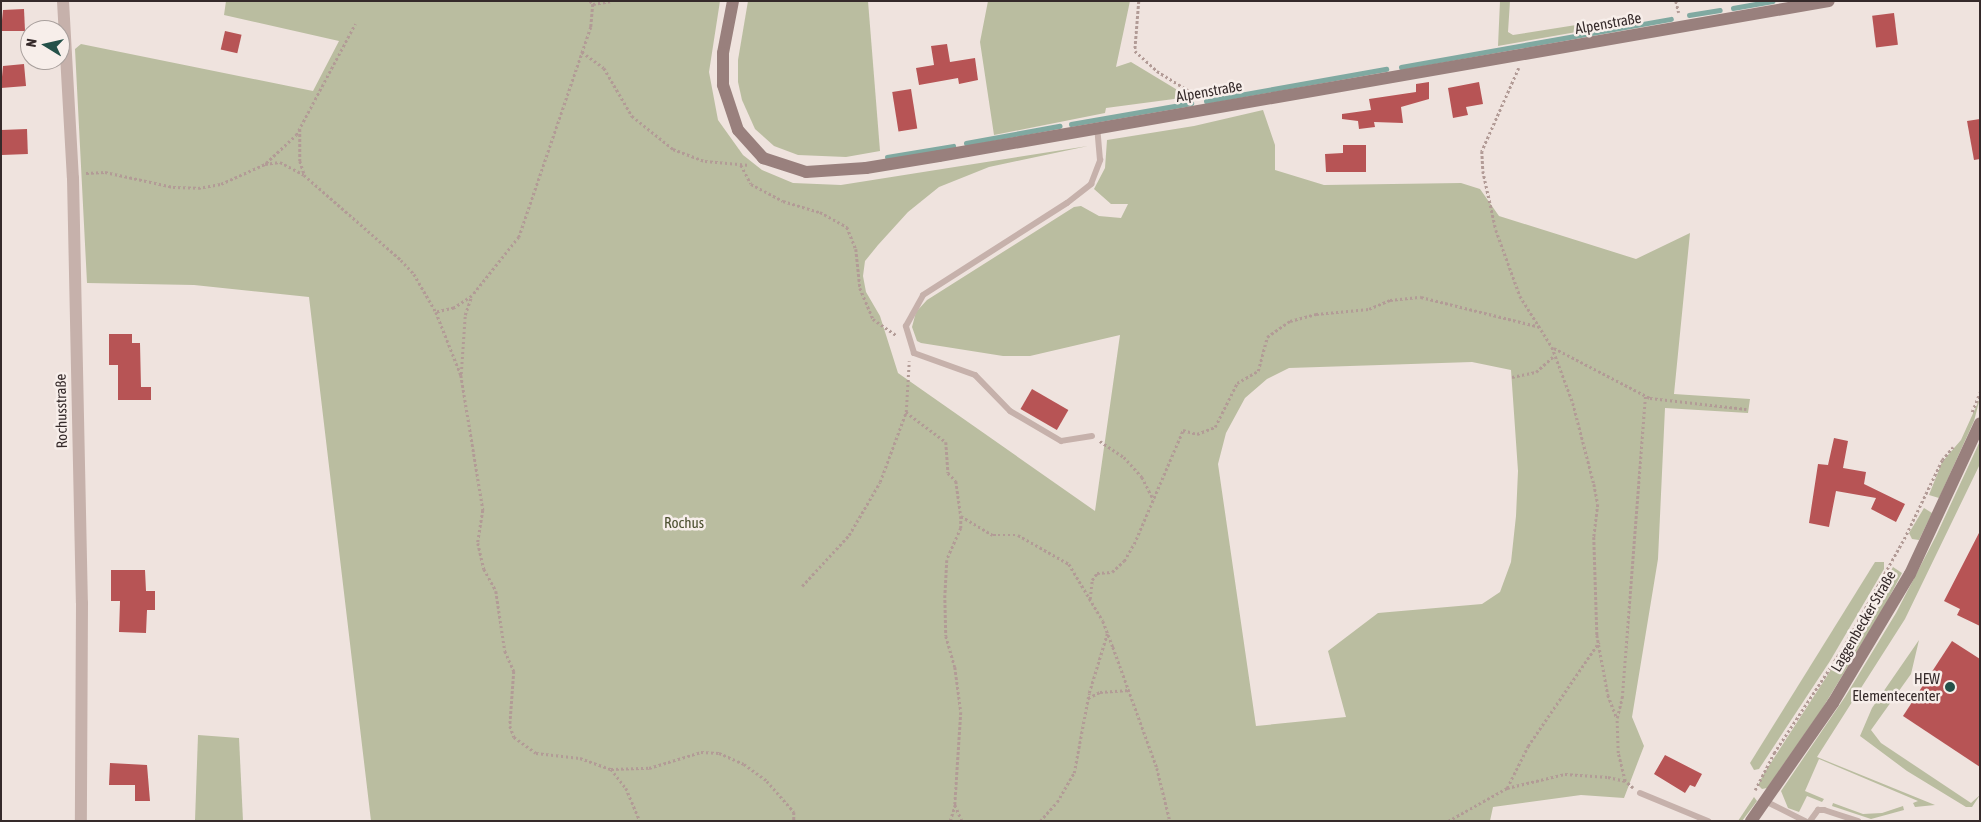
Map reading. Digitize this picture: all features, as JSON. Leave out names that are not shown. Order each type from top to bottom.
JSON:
[{"type":"street","name":"Rochusstraße","points":[[63,1],[73,178],[82,603],[81,821]]},
{"type":"street","name":"Alpenstraße","points":[[733,1],[723,53],[723,85],[728,107],[738,130],[763,158],[784,167],[806,172],[866,168],[1201,109],[1521,57],[1830,1]]},
{"type":"street","name":"Laggenbecker Straße","points":[[1751,821],[1833,703],[1910,574],[1975,421]]},
{"type":"lane","points":[[1092,436],[1061,440],[1010,411],[976,375],[914,353],[906,326],[922,295],[1067,203],[1092,184],[1100,160],[1097,128]]},
{"type":"lane","points":[[1640,793],[1708,821]]},
{"type":"lane","points":[[1765,801],[1805,821]]},
{"type":"lane","points":[[1810,821],[1818,810],[1824,810],[1858,821]]},
{"type":"path","points":[[461,375],[465,315],[472,296],[518,237],[592,27],[593,4],[590,1]]},
{"type":"path","points":[[593,4],[612,1]]},
{"type":"path","points":[[1139,1],[1135,50],[1157,71],[1199,94],[1201,109]]},
{"type":"path","points":[[73,178],[90,171],[105,172],[173,187],[198,188],[221,184],[265,164],[282,152],[300,128],[328,71],[355,24]]},
{"type":"path","points":[[582,52],[604,68],[632,116],[673,149],[705,162],[741,165],[752,184],[783,201],[820,212],[847,227],[856,249],[860,288],[873,319],[899,338]]},
{"type":"path","points":[[1521,57],[1518,70],[1482,151],[1483,171],[1496,230],[1517,288],[1552,347],[1573,403],[1598,504],[1594,546],[1599,642],[1608,694],[1617,718]]},
{"type":"path","points":[[300,128],[300,161],[304,174]]},
{"type":"path","points":[[265,164],[280,162],[304,174],[402,260],[414,274],[436,312],[461,375],[483,510],[478,544],[484,569],[496,591],[506,651],[514,671],[510,726],[514,737],[536,753],[580,758],[611,769],[650,768],[702,752],[719,753],[744,764],[767,781],[789,805],[794,821]]},
{"type":"path","points":[[436,312],[454,308],[472,296]]},
{"type":"path","points":[[1090,599],[1092,580],[1097,572],[1112,572],[1124,561],[1183,430],[1197,434],[1216,427],[1238,383],[1258,370],[1266,337],[1290,321],[1316,314],[1369,309],[1390,300],[1421,297],[1540,327]]},
{"type":"path","points":[[1552,347],[1645,396],[1746,409]]},
{"type":"path","points":[[1512,377],[1536,372],[1555,355]]},
{"type":"path","points":[[802,586],[849,535],[880,482],[906,412],[909,359]]},
{"type":"path","points":[[1975,421],[1980,392]]},
{"type":"path","points":[[1625,781],[1618,753],[1617,718],[1623,689],[1645,396]]},
{"type":"path","points":[[906,412],[946,442],[948,473],[956,481],[961,516],[960,528],[947,560],[945,595],[946,636],[955,667],[961,712],[955,805],[950,821]]},
{"type":"path","points":[[1092,436],[1124,457],[1142,477],[1153,499]]},
{"type":"path","points":[[1751,797],[1774,753],[1843,648],[1904,539],[1942,460],[1959,440]]},
{"type":"path","points":[[961,516],[993,535],[1018,535],[1069,564],[1108,632],[1157,768],[1170,821]]},
{"type":"path","points":[[1040,821],[1057,802],[1074,773],[1088,698],[1108,632]]},
{"type":"path","points":[[1507,788],[1528,746],[1599,642]]},
{"type":"path","points":[[1088,698],[1100,692],[1129,690]]},
{"type":"path","points":[[611,769],[626,788],[640,821]]},
{"type":"path","points":[[1448,821],[1507,788],[1565,774],[1608,777],[1625,781],[1640,793]]},
{"type":"path","points":[[955,805],[962,821]]},
{"type":"path","points":[[1274,821],[1285,821]]},
{"type":"green space","name":"Rochus","points":[[226,1],[720,1],[709,72],[718,120],[743,155],[762,170],[793,183],[841,185],[1088,146],[989,167],[939,187],[908,212],[878,245],[865,261],[863,276],[866,292],[880,316],[898,373],[1095,511],[1120,335],[1030,356],[1003,356],[921,343],[917,341],[912,327],[916,312],[927,300],[1074,207],[1081,206],[1099,216],[1121,218],[1128,204],[1111,204],[1094,189],[1105,168],[1107,140],[1194,126],[1263,110],[1275,145],[1275,170],[1324,185],[1461,183],[1480,189],[1499,216],[1636,259],[1690,233],[1674,394],[1750,399],[1748,413],[1665,408],[1658,559],[1632,717],[1644,746],[1624,798],[1581,795],[1493,807],[1490,821],[371,821],[309,297],[194,285],[87,283],[75,49],[81,44],[313,91],[339,41],[224,15]],"holes":[[[1472,362],[1511,370],[1518,471],[1516,516],[1511,562],[1500,592],[1482,604],[1378,613],[1328,651],[1346,717],[1256,726],[1218,464],[1226,433],[1245,398],[1267,379],[1289,368]]]},
{"type":"green space","points":[[748,1],[868,1],[880,151],[846,157],[798,155],[774,146],[755,129],[742,100],[738,82],[738,60]]},
{"type":"green space","points":[[988,1],[1130,1],[1116,67],[1131,62],[1189,97],[1106,108],[1105,113],[994,135],[980,42]]},
{"type":"green space","points":[[1500,1],[1510,1],[1508,32],[1513,35],[1595,22],[1599,28],[1498,46]]},
{"type":"green space","points":[[1980,398],[1974,421],[1939,498],[1929,495],[1942,462],[1961,440]]},
{"type":"green space","points":[[1980,441],[1980,464],[1905,619],[1817,757],[1935,805],[1915,807],[1913,803],[1918,801],[1819,759],[1805,791],[1824,799],[1822,802],[1807,796],[1799,812],[1788,808],[1781,791],[1845,697],[1896,613],[1936,536]]},
{"type":"green space","points":[[1924,508],[1932,513],[1919,540],[1912,539],[1909,533]]},
{"type":"green space","points":[[1875,562],[1884,562],[1884,569],[1830,661],[1759,769],[1754,770],[1750,763]]},
{"type":"green space","points":[[1893,567],[1902,573],[1884,607],[1822,709],[1767,788],[1762,789],[1758,785],[1763,775],[1860,625]]},
{"type":"green space","points":[[1919,640],[1911,674],[1871,730],[1881,743],[1971,803],[1980,795],[1972,807],[1966,807],[1907,771],[1860,736],[1872,708]]},
{"type":"green space","points":[[198,735],[239,738],[243,821],[195,821]]},
{"type":"green space","points":[[1754,797],[1757,801],[1742,821],[1738,821]]},
{"type":"green space","points":[[1833,803],[1863,814],[1882,813],[1903,806],[1904,810],[1871,819],[1832,806]]},
{"type":"building","points":[[24,9],[24,20],[20,20],[20,31],[1,31],[3,10]]},
{"type":"building","points":[[1894,13],[1898,45],[1876,47],[1872,16]]},
{"type":"building","points":[[225,31],[242,35],[237,53],[221,50]]},
{"type":"building","points":[[947,44],[950,62],[975,58],[978,80],[959,84],[958,78],[919,85],[916,68],[934,65],[931,46]]},
{"type":"building","points":[[20,64],[20,70],[25,70],[26,86],[1,88],[3,66]]},
{"type":"building","points":[[1429,82],[1429,99],[1401,107],[1403,123],[1374,122],[1375,127],[1359,129],[1358,121],[1342,119],[1342,114],[1371,110],[1369,99],[1416,92],[1416,84]]},
{"type":"building","points":[[1479,82],[1483,104],[1466,107],[1468,115],[1453,118],[1448,88]]},
{"type":"building","points":[[911,89],[917,129],[898,131],[892,92]]},
{"type":"building","points":[[1980,119],[1980,159],[1974,160],[1967,121]]},
{"type":"building","points":[[27,129],[28,154],[2,155],[1,130]]},
{"type":"building","points":[[1343,145],[1366,145],[1366,172],[1326,172],[1325,154],[1343,153]]},
{"type":"building","points":[[109,334],[132,334],[132,343],[140,343],[141,387],[151,387],[151,400],[118,400],[118,365],[109,365]]},
{"type":"building","points":[[1032,389],[1068,410],[1057,430],[1020,409]]},
{"type":"building","points":[[1834,438],[1848,441],[1843,468],[1866,472],[1864,484],[1905,504],[1896,522],[1871,509],[1876,498],[1836,491],[1829,527],[1809,523],[1818,464],[1828,465]]},
{"type":"building","points":[[1980,531],[1980,626],[1957,615],[1960,609],[1944,601]]},
{"type":"building","points":[[111,570],[145,570],[146,591],[155,591],[155,610],[147,610],[146,633],[119,632],[120,601],[111,601]]},
{"type":"building","name":"HEW Elementecenter","points":[[1952,641],[1980,659],[1980,767],[1903,716]]},
{"type":"building","points":[[1665,755],[1702,774],[1695,787],[1690,785],[1685,793],[1654,774]]},
{"type":"building","points":[[110,763],[147,765],[150,801],[135,801],[135,785],[109,785]]},
{"type":"waterway","points":[[1733,8],[1772,1]]},
{"type":"waterway","points":[[1689,15],[1720,10]]},
{"type":"waterway","points":[[1401,67],[1671,19]]},
{"type":"waterway","points":[[1206,101],[1386,69]]},
{"type":"waterway","points":[[1071,124],[1191,103]]},
{"type":"waterway","points":[[966,143],[1059,126]]},
{"type":"waterway","points":[[887,157],[953,146]]},
{"type":"place","name":"HEW Elementecenter","points":[[1950,687]]}]
